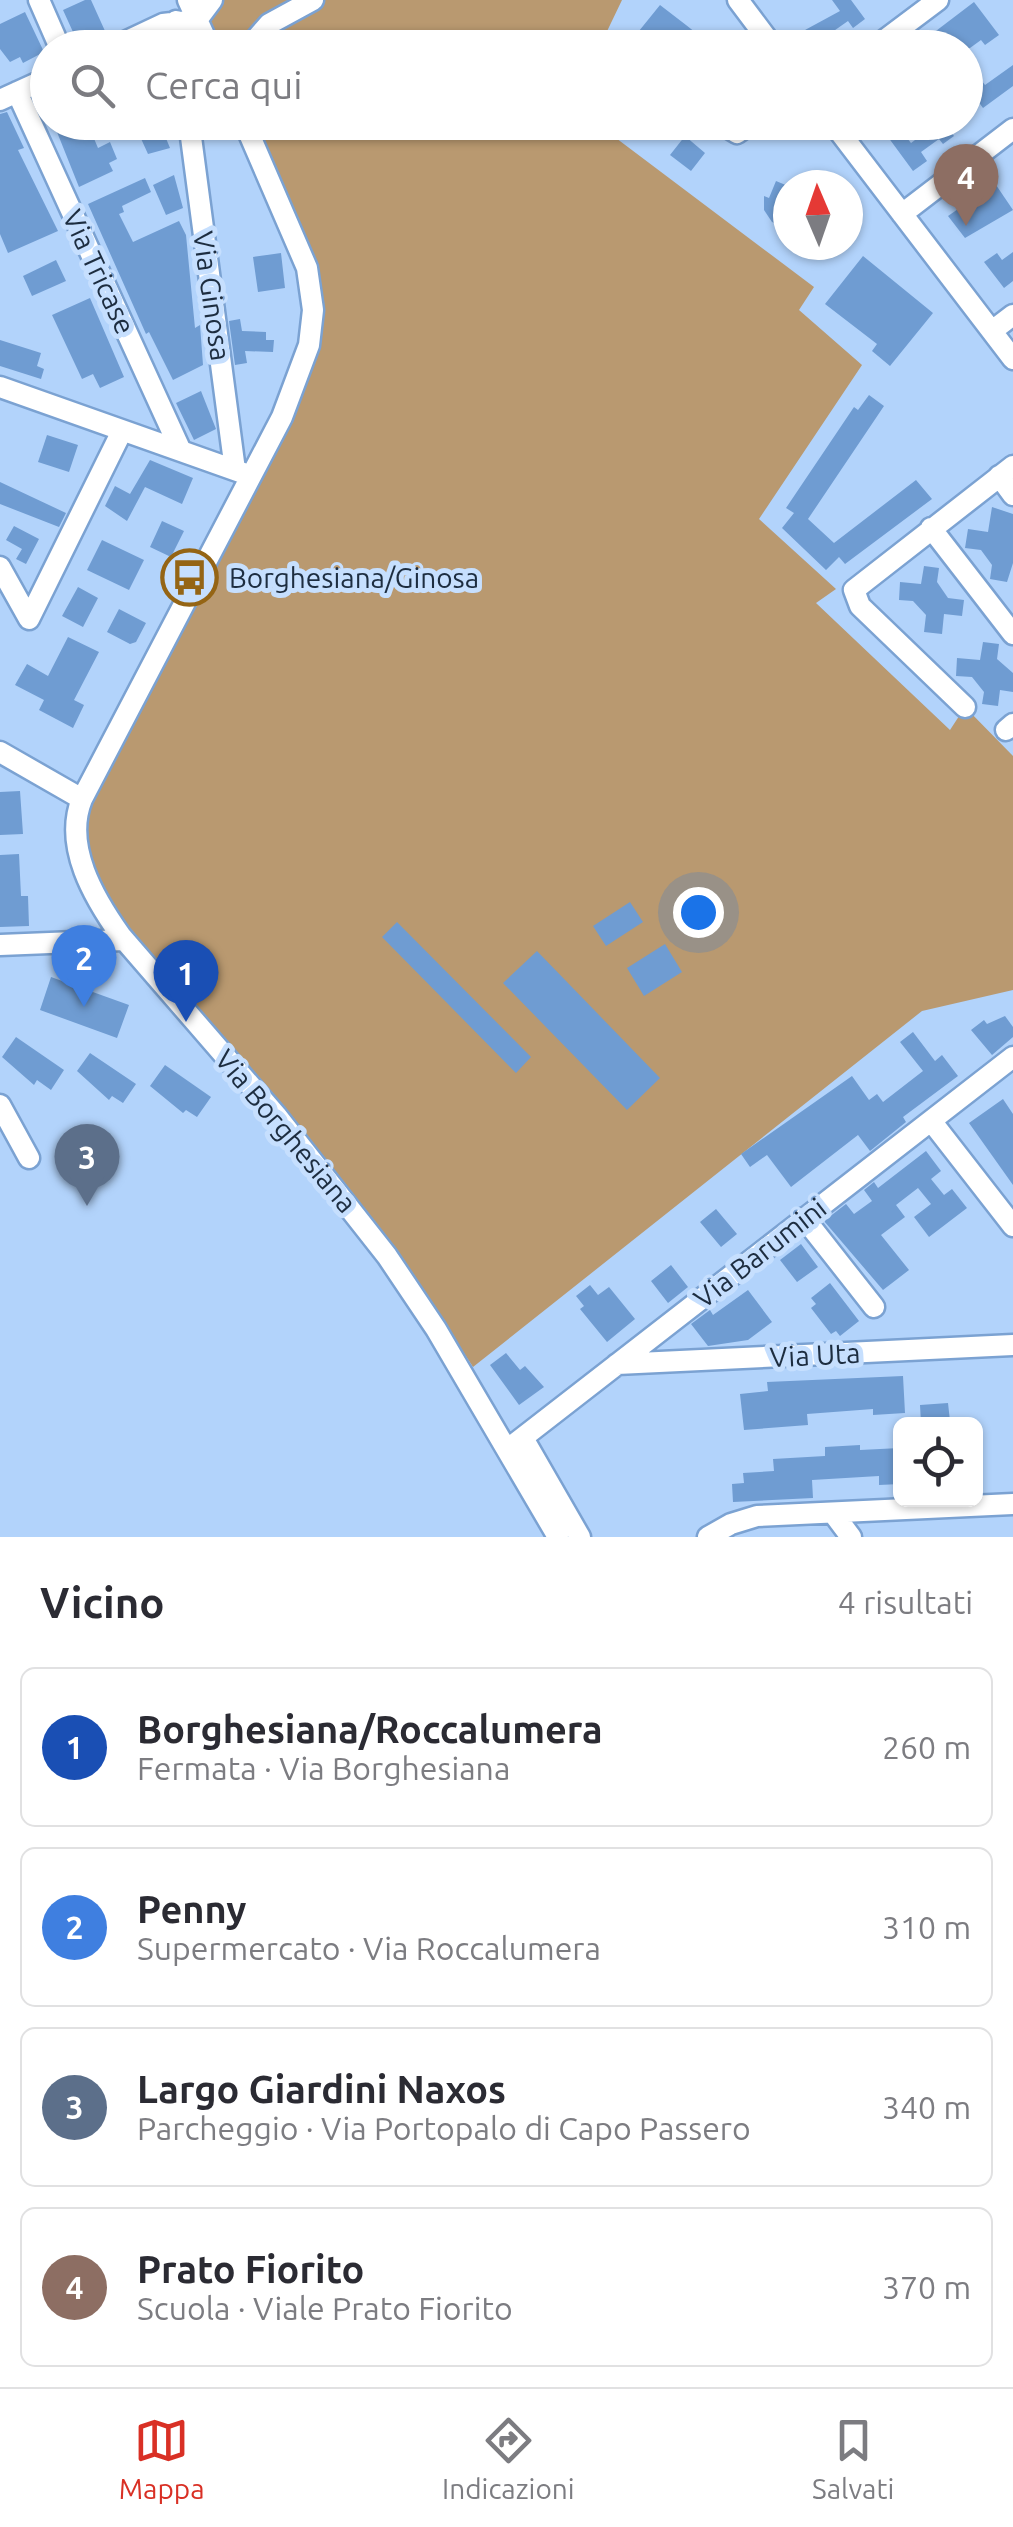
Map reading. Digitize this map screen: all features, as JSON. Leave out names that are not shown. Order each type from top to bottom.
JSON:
[{"type":"street","points":[[39,0],[52,30]]},
{"type":"street","points":[[188,0],[202,30]]},
{"type":"street","points":[[198,20],[212,0]]},
{"type":"street","points":[[274,0],[288,0]]},
{"type":"street","points":[[264,30],[313,0]]},
{"type":"street","points":[[738,0],[760,30]]},
{"type":"street","points":[[898,30],[938,0]]},
{"type":"street","points":[[155,30],[176,21],[198,20]]},
{"type":"street","points":[[176,21],[177,30]]},
{"type":"street","name":"Via Tricase","points":[[9,96],[30,139]]},
{"type":"street","points":[[902,214],[1013,129]]},
{"type":"street","name":"Via Tricase","points":[[30,140],[181,451]]},
{"type":"street","name":"Via Ginosa","points":[[192,140],[244,473]]},
{"type":"street","name":"Via Borghesiana","points":[[252,140],[300,248],[313,315],[299,377],[244,473],[82,800],[75,829],[80,856],[101,903],[124,940],[380,1246],[515,1443],[558,1537]]},
{"type":"street","points":[[846,140],[1013,359]]},
{"type":"street","points":[[992,330],[1013,315]]},
{"type":"street","points":[[0,388],[244,473]]},
{"type":"street","points":[[0,567],[30,619],[122,431]]},
{"type":"street","points":[[965,707],[854,597],[858,584],[1006,471],[1013,495]]},
{"type":"street","points":[[932,528],[1013,634]]},
{"type":"street","points":[[0,752],[82,800]]},
{"type":"street","points":[[0,945],[124,940]]},
{"type":"street","name":"Via Barumini","points":[[515,1443],[1013,1057]]},
{"type":"street","points":[[0,1105],[29,1158]]},
{"type":"street","points":[[932,1122],[1013,1226]]},
{"type":"street","points":[[804,1218],[874,1308]]},
{"type":"street","name":"Via Uta","points":[[617,1364],[1013,1345]]},
{"type":"street","points":[[515,1443],[580,1537]]},
{"type":"street","points":[[708,1537],[752,1517],[1013,1504]]},
{"type":"street","points":[[833,1513],[851,1537]]},
{"type":"shaded area","points":[[224,0],[622,0],[608,30],[202,30],[197,20]]},
{"type":"shaded area","points":[[250,140],[619,140],[773,256],[773,260],[814,287],[799,310],[862,365],[759,519],[836,589],[816,603],[950,730],[965,707],[1013,756],[1013,990],[922,1011],[473,1367],[417,1281],[121,936],[75,829],[252,476],[313,310]]},
{"type":"building","points":[[91,0],[105,30],[72,30],[63,10]]},
{"type":"building","points":[[832,0],[851,0],[865,19],[853,28],[848,21],[835,30],[805,30],[840,11]]},
{"type":"building","points":[[974,2],[999,35],[985,45],[983,30],[937,30]]},
{"type":"building","points":[[660,5],[692,30],[640,30]]},
{"type":"building","points":[[25,12],[34,30],[30,30],[30,59],[23,63],[20,57],[10,62],[0,49],[0,24]]},
{"type":"building","points":[[1013,65],[1013,86],[983,108],[983,82],[985,85]]},
{"type":"building","points":[[7,112],[24,148],[18,150],[58,231],[8,253],[0,234],[0,114]]},
{"type":"building","points":[[60,140],[95,140],[98,148],[110,142],[117,159],[109,163],[113,171],[79,187]]},
{"type":"building","points":[[142,140],[167,140],[170,148],[148,154]]},
{"type":"building","points":[[682,140],[690,140],[705,153],[691,171],[670,155]]},
{"type":"building","points":[[890,140],[938,140],[921,152],[927,161],[913,171]]},
{"type":"building","points":[[174,175],[183,208],[166,215],[153,185]]},
{"type":"building","points":[[145,178],[151,192],[122,206],[124,212],[119,214],[133,242],[179,221],[186,235],[195,328],[200,325],[203,365],[173,380],[149,332],[146,334],[88,204]]},
{"type":"building","points":[[994,182],[1013,210],[965,238],[948,216],[961,207],[966,213],[986,198],[981,191]]},
{"type":"building","points":[[773,188],[773,222],[764,210],[764,196],[769,198]]},
{"type":"building","points":[[1013,252],[1013,281],[1004,288],[984,262],[997,253],[1002,260]]},
{"type":"building","points":[[281,253],[285,288],[258,292],[253,257]]},
{"type":"building","points":[[863,256],[933,313],[890,366],[872,351],[877,344],[825,304]]},
{"type":"building","points":[[56,260],[66,281],[32,296],[23,276]]},
{"type":"building","points":[[90,298],[124,377],[100,388],[93,374],[82,379],[52,315]]},
{"type":"building","points":[[240,319],[242,331],[266,332],[266,340],[274,340],[273,352],[245,351],[247,363],[235,365],[229,321]]},
{"type":"building","points":[[0,340],[41,353],[37,366],[44,369],[41,379],[0,366]]},
{"type":"building","points":[[201,391],[216,429],[194,440],[176,403]]},
{"type":"building","points":[[869,395],[884,406],[808,519],[834,543],[916,480],[932,499],[845,564],[839,557],[826,570],[782,528],[794,513],[786,508],[854,407],[858,410]]},
{"type":"building","points":[[47,435],[78,445],[69,472],[38,462]]},
{"type":"building","points":[[150,460],[193,478],[182,504],[145,487],[127,521],[105,506],[115,486],[130,494]]},
{"type":"building","points":[[0,482],[66,513],[59,527],[0,504]]},
{"type":"building","points":[[992,507],[1013,514],[1013,563],[1007,582],[990,579],[992,565],[981,550],[965,548],[968,529],[988,532]]},
{"type":"building","points":[[162,521],[184,531],[171,557],[150,547]]},
{"type":"building","points":[[14,526],[39,539],[26,564],[16,559],[22,549],[6,540]]},
{"type":"building","points":[[102,540],[144,560],[129,590],[87,570]]},
{"type":"building","points":[[924,566],[939,568],[937,582],[948,598],[964,600],[962,616],[944,614],[942,634],[924,632],[926,615],[913,601],[899,600],[900,582],[921,584]]},
{"type":"building","points":[[78,587],[98,598],[83,627],[62,616]]},
{"type":"building","points":[[119,609],[146,623],[136,642],[130,644],[107,632]]},
{"type":"building","points":[[68,637],[99,652],[74,700],[84,705],[73,728],[39,710],[44,700],[15,685],[27,664],[48,676]]},
{"type":"building","points":[[983,642],[999,644],[997,659],[1013,673],[1013,692],[1000,690],[998,706],[982,704],[984,692],[972,677],[956,676],[957,658],[980,660]]},
{"type":"building","points":[[20,791],[23,834],[0,835],[0,792]]},
{"type":"building","points":[[19,854],[21,896],[28,896],[29,926],[0,927],[0,855]]},
{"type":"building","points":[[630,902],[643,922],[606,946],[593,926]]},
{"type":"building","points":[[397,922],[531,1057],[516,1073],[382,937]]},
{"type":"building","points":[[665,944],[682,972],[644,996],[627,968]]},
{"type":"building","points":[[537,951],[660,1078],[627,1110],[503,983]]},
{"type":"building","points":[[51,977],[129,1005],[117,1038],[40,1010]]},
{"type":"building","points":[[1005,1016],[1013,1027],[1013,1037],[992,1055],[971,1030],[984,1020],[987,1024]]},
{"type":"building","points":[[913,1032],[935,1061],[942,1055],[958,1076],[903,1117],[906,1122],[870,1151],[858,1135],[791,1187],[767,1155],[750,1167],[741,1154],[852,1076],[869,1100],[877,1094],[883,1102],[923,1071],[900,1042]]},
{"type":"building","points":[[16,1037],[64,1070],[51,1090],[37,1080],[34,1085],[2,1057]]},
{"type":"building","points":[[90,1053],[136,1084],[123,1103],[112,1096],[109,1100],[77,1071]]},
{"type":"building","points":[[165,1065],[211,1097],[197,1117],[186,1110],[183,1113],[150,1086]]},
{"type":"building","points":[[1003,1099],[1013,1114],[1013,1185],[969,1123]]},
{"type":"building","points":[[926,1151],[941,1171],[931,1179],[944,1195],[952,1189],[967,1208],[929,1237],[914,1217],[931,1204],[918,1188],[896,1205],[905,1217],[881,1235],[909,1270],[883,1290],[824,1221],[846,1204],[854,1214],[872,1201],[864,1190],[874,1182],[878,1188]]},
{"type":"building","points":[[716,1209],[737,1234],[721,1247],[700,1222]]},
{"type":"building","points":[[801,1244],[818,1267],[797,1282],[780,1260]]},
{"type":"building","points":[[671,1265],[688,1287],[668,1303],[651,1281]]},
{"type":"building","points":[[830,1283],[859,1321],[840,1336],[836,1331],[831,1334],[811,1308],[816,1304],[811,1298]]},
{"type":"building","points":[[590,1285],[598,1295],[609,1287],[635,1319],[607,1342],[580,1309],[584,1306],[576,1296]]},
{"type":"building","points":[[748,1290],[772,1322],[748,1340],[708,1346],[691,1324],[710,1310],[713,1315]]},
{"type":"building","points":[[506,1353],[520,1370],[525,1366],[544,1387],[519,1405],[490,1365]]},
{"type":"building","points":[[903,1376],[905,1413],[873,1415],[873,1409],[807,1414],[808,1425],[744,1430],[740,1394],[768,1391],[767,1382]]},
{"type":"building","points":[[948,1403],[950,1417],[921,1417],[920,1405]]},
{"type":"building","points":[[825,1447],[893,1448],[893,1484],[879,1485],[879,1476],[812,1480],[813,1498],[733,1502],[732,1484],[744,1483],[743,1473],[774,1471],[773,1459],[825,1456]]},
{"type":"place","name":"Prato Fiorito","points":[[966,226]]},
{"type":"place","name":"Borghesiana/Ginosa","points":[[190,578]]},
{"type":"place","name":"Penny","points":[[84,1007]]},
{"type":"place","name":"Borghesiana/Roccalumera","points":[[186,1022]]},
{"type":"place","name":"Largo Giardini Naxos","points":[[87,1206]]}]
